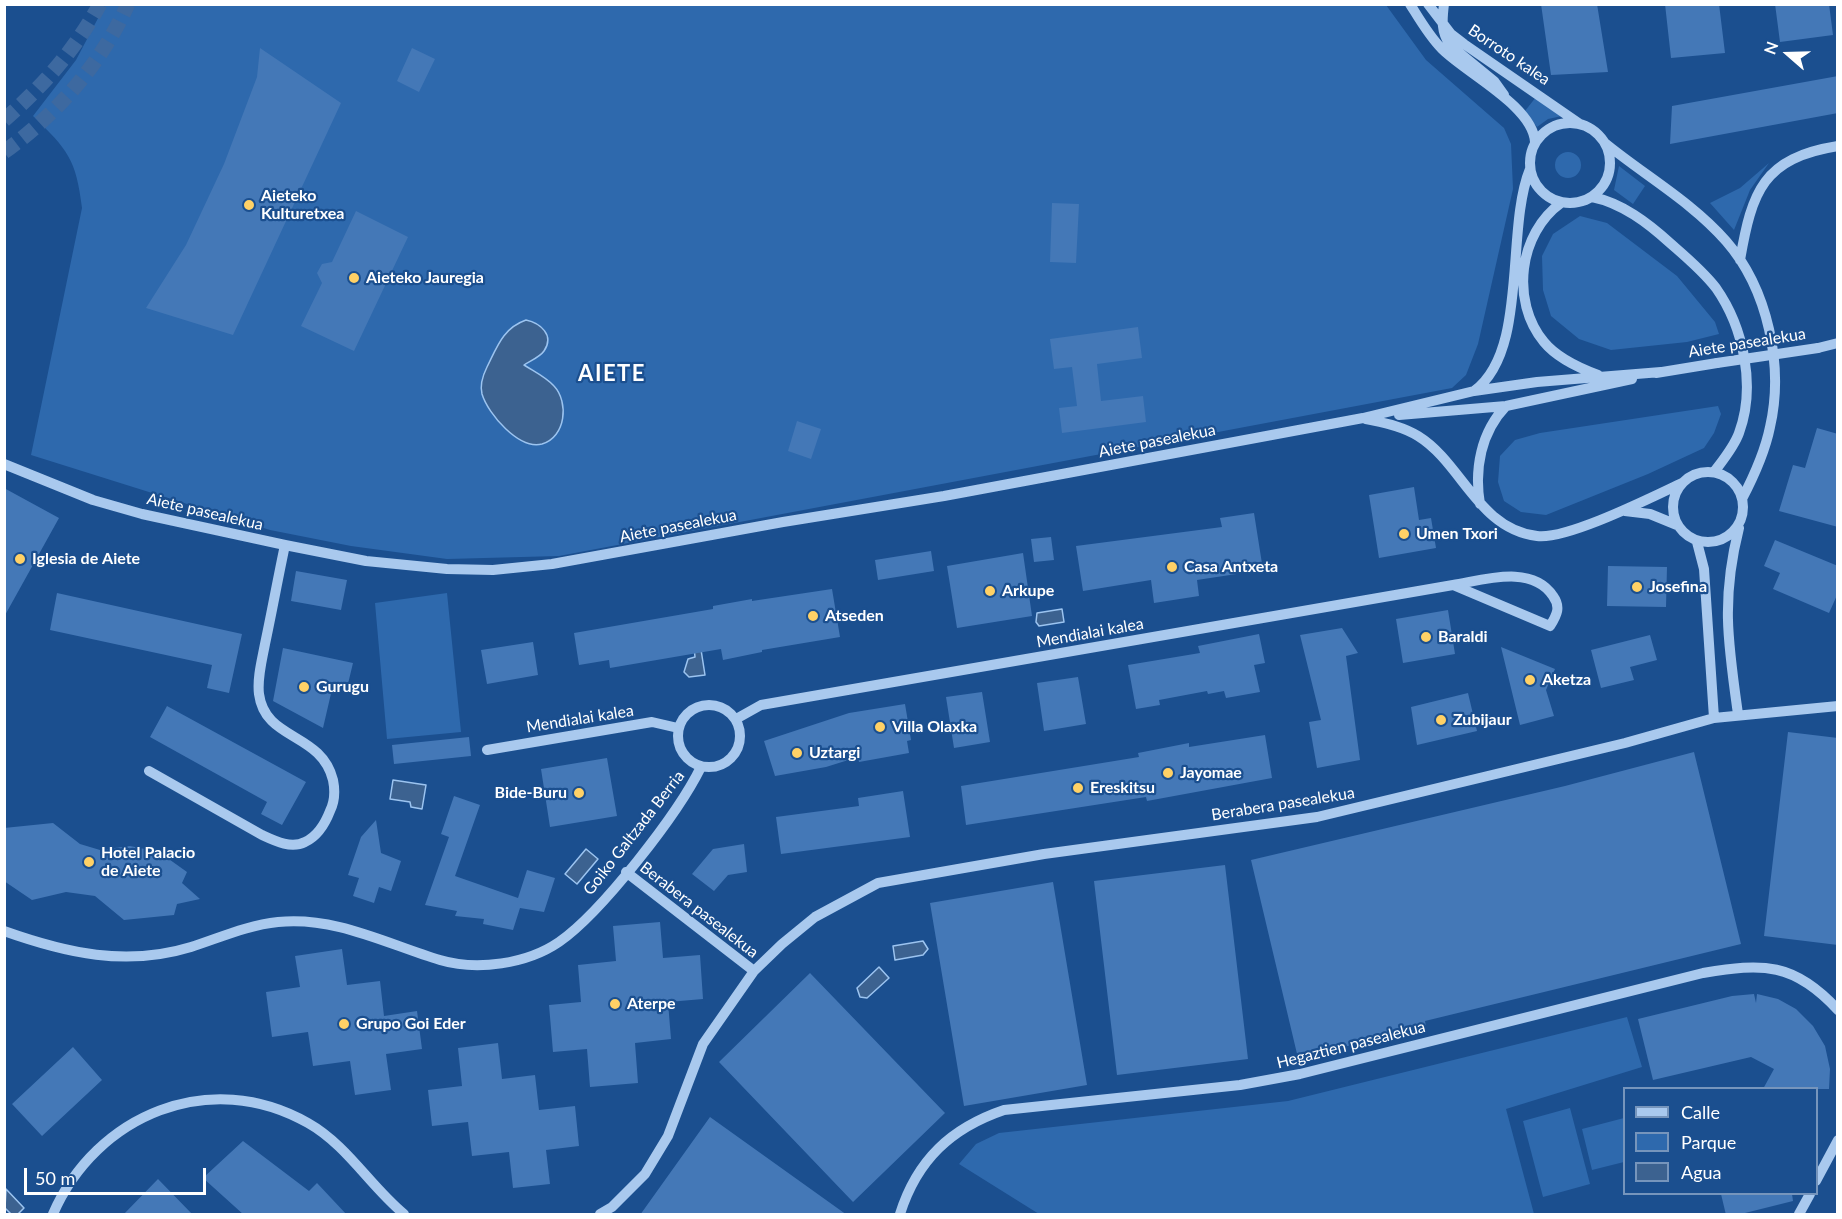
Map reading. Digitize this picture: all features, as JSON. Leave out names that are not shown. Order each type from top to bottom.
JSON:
[{"type":"street","name":"Borroto kalea","points":[[1410,4],[1443,50],[1524,115],[1534,131],[1535,142]]},
{"type":"street","name":"Borroto kalea","points":[[1428,4],[1442,24],[1464,44],[1565,111],[1580,124]]},
{"type":"street","points":[[1444,4],[1442,24],[1450,45],[1494,81],[1506,100]]},
{"type":"street","points":[[1474,391],[1492,373],[1504,349],[1521,202],[1535,142],[1547,129],[1558,125],[1580,124],[1594,131],[1605,143],[1700,217],[1726,241],[1740,260],[1765,314],[1776,381],[1771,425],[1764,449],[1743,499],[1740,524],[1728,572],[1726,601],[1738,714]]},
{"type":"street","points":[[1530,169],[1540,191],[1561,203],[1572,204],[1592,197],[1607,178],[1609,154],[1605,143]]},
{"type":"street","points":[[1740,260],[1749,211],[1761,187],[1771,174],[1786,160],[1814,150],[1838,146]]},
{"type":"street","points":[[1592,197],[1618,205],[1660,234],[1693,263],[1716,289],[1737,330],[1744,353],[1746,391],[1744,418],[1738,435],[1714,472]]},
{"type":"street","points":[[1561,203],[1535,229],[1527,248],[1523,267],[1525,299],[1532,324],[1544,343],[1562,358],[1601,376]]},
{"type":"street","name":"Aiete pasealekua","points":[[1363,418],[1506,406],[1661,372],[1838,343]]},
{"type":"street","name":"Aiete pasealekua","points":[[4,464],[103,502],[285,545],[366,561],[447,569],[494,570],[552,564],[783,522],[956,494],[1363,418],[1474,391],[1601,376],[1661,372]]},
{"type":"street","points":[[1480,504],[1476,482],[1480,453],[1494,418],[1506,406]]},
{"type":"street","points":[[1363,418],[1402,428],[1420,437],[1480,504],[1515,530],[1539,537],[1561,533],[1625,511],[1682,483],[1691,476],[1714,472],[1732,482],[1743,499]]},
{"type":"street","points":[[1677,525],[1672,504],[1675,492],[1682,483]]},
{"type":"street","points":[[1625,511],[1650,514],[1677,525],[1689,538],[1697,542],[1710,543],[1722,540],[1740,524]]},
{"type":"street","points":[[1697,542],[1704,569],[1714,718]]},
{"type":"street","points":[[149,771],[280,843],[299,845],[312,839],[325,824],[332,806],[335,788],[329,766],[312,746],[281,731],[266,714],[259,694],[260,670],[285,545]]},
{"type":"street","name":"Mendialai kalea","points":[[736,719],[761,705],[1452,585],[1522,577],[1549,590],[1557,602],[1558,614],[1551,626],[1452,585]]},
{"type":"street","points":[[699,705],[720,706],[736,719],[740,729],[737,750],[722,765],[701,767],[687,759],[682,752],[678,744],[678,728],[690,711],[699,705]]},
{"type":"street","name":"Berabera pasealekua","points":[[600,1215],[612,1207],[645,1174],[668,1137],[703,1044],[754,971],[815,917],[878,883],[1009,860],[1317,817],[1625,743],[1714,718],[1838,706]]},
{"type":"street","name":"Mendialai kalea","points":[[487,750],[652,722],[678,728]]},
{"type":"street","name":"Goiko Galtzada Berria","points":[[4,930],[43,945],[82,955],[135,957],[189,948],[234,932],[277,922],[314,922],[374,935],[442,961],[482,964],[521,960],[558,943],[594,909],[684,797],[701,767]]},
{"type":"street","name":"Berabera pasealekua","points":[[626,872],[754,971]]},
{"type":"street","name":"Hegaztien pasealekua","points":[[900,1215],[917,1175],[941,1144],[975,1120],[1004,1110],[1240,1085],[1300,1074],[1703,974],[1747,966],[1776,969],[1802,980],[1820,992],[1838,1010]]},
{"type":"street","points":[[53,1215],[62,1194],[80,1167],[104,1143],[131,1124],[161,1108],[193,1101],[224,1100],[258,1104],[308,1123],[344,1151],[381,1195],[404,1215]]},
{"type":"street","points":[[1818,1177],[1838,1140]]},
{"type":"street","points":[[1799,1215],[1809,1195]]},
{"type":"green space","points":[[105,5],[1386,5],[1426,60],[1504,128],[1511,144],[1513,189],[1478,344],[1466,375],[1452,388],[559,556],[447,559],[351,546],[270,530],[31,455],[82,208],[77,178],[68,156],[55,138],[33,116],[76,60]]},
{"type":"green space","points":[[1536,97],[1562,116],[1548,119],[1537,127],[1525,111]]},
{"type":"green space","points":[[1568,152],[1577,156],[1581,165],[1577,174],[1568,178],[1559,174],[1555,165],[1559,156]]},
{"type":"green space","points":[[1769,163],[1750,190],[1734,230],[1710,203],[1740,188]]},
{"type":"green space","points":[[1619,166],[1645,186],[1633,204],[1614,190]]},
{"type":"green space","points":[[1580,216],[1607,223],[1677,276],[1715,322],[1719,334],[1687,342],[1611,350],[1579,339],[1551,316],[1543,290],[1542,256],[1553,234]]},
{"type":"green space","points":[[1718,406],[1721,414],[1714,433],[1704,448],[1648,474],[1546,515],[1521,512],[1504,501],[1498,482],[1500,456],[1515,440],[1540,433]]},
{"type":"green space","points":[[447,593],[461,732],[387,739],[375,603]]},
{"type":"green space","points":[[1627,1017],[1642,1067],[1506,1109],[1534,1214],[1039,1214],[959,1164],[976,1144],[999,1133],[1288,1101]]},
{"type":"green space","points":[[1570,1108],[1590,1184],[1543,1197],[1523,1121]]},
{"type":"green space","points":[[1623,1118],[1623,1162],[1592,1170],[1582,1129]]},
{"type":"water","points":[[526,320],[541,327],[548,340],[542,353],[524,365],[554,386],[562,401],[563,418],[560,427],[550,440],[542,444],[524,442],[514,436],[491,411],[481,391],[484,373],[502,339],[518,323]]},
{"type":"water","points":[[1062,609],[1064,622],[1039,626],[1036,622],[1037,613]]},
{"type":"water","points":[[699,637],[705,675],[689,677],[684,672],[688,659],[695,657],[693,638]]},
{"type":"water","points":[[393,780],[426,785],[422,809],[411,807],[410,802],[390,799]]},
{"type":"water","points":[[586,849],[598,859],[577,884],[565,874]]},
{"type":"water","points":[[923,941],[928,949],[923,955],[895,960],[893,946]]},
{"type":"water","points":[[879,967],[889,978],[867,998],[860,997],[857,988]]},
{"type":"water","points":[[6,1189],[24,1208],[18,1214],[11,1214],[5,1208]]},
{"type":"building","points":[[1541,4],[1597,4],[1608,72],[1551,75]]},
{"type":"building","points":[[1665,4],[1719,4],[1725,53],[1671,58]]},
{"type":"building","points":[[1775,4],[1829,4],[1833,35],[1780,42]]},
{"type":"building","name":"Aieteko Kulturetxea","points":[[260,48],[341,103],[233,335],[146,308],[186,245],[224,164],[257,77]]},
{"type":"building","points":[[412,48],[435,59],[419,92],[397,81]]},
{"type":"building","points":[[1838,76],[1838,113],[1670,144],[1672,106]]},
{"type":"building","points":[[1052,203],[1079,204],[1076,263],[1050,262]]},
{"type":"building","name":"Aieteko Jauregia","points":[[356,211],[408,237],[354,351],[301,326],[322,283],[317,273],[322,264],[332,262]]},
{"type":"building","points":[[1138,327],[1142,358],[1097,364],[1101,401],[1143,396],[1146,422],[1062,433],[1059,408],[1077,406],[1072,367],[1054,369],[1050,339]]},
{"type":"building","points":[[797,421],[821,429],[811,459],[788,451]]},
{"type":"building","points":[[1817,428],[1838,434],[1838,527],[1779,511],[1793,465],[1805,468]]},
{"type":"building","name":"Umen Txori","points":[[1414,487],[1419,520],[1431,518],[1436,548],[1379,558],[1369,495]]},
{"type":"building","name":"Iglesia de Aiete","points":[[4,488],[59,518],[4,617]]},
{"type":"building","points":[[1254,513],[1263,570],[1197,580],[1199,596],[1154,603],[1151,580],[1083,591],[1076,546],[1222,527],[1220,518]]},
{"type":"building","points":[[1051,537],[1054,560],[1034,562],[1031,539]]},
{"type":"building","points":[[1775,540],[1838,566],[1838,593],[1829,613],[1773,589],[1780,573],[1764,566]]},
{"type":"building","points":[[931,551],[934,571],[878,580],[875,560]]},
{"type":"building","name":"Arkupe","points":[[1023,553],[1032,616],[957,628],[947,566]]},
{"type":"building","name":"Josefina","points":[[1608,566],[1667,567],[1666,607],[1607,606]]},
{"type":"building","points":[[296,571],[347,580],[341,610],[291,601]]},
{"type":"building","points":[[832,589],[840,637],[762,650],[762,652],[723,660],[721,649],[610,668],[609,660],[579,665],[574,633],[713,609],[713,606],[752,599],[752,601]]},
{"type":"building","points":[[57,593],[242,634],[229,693],[207,688],[212,665],[50,630]]},
{"type":"building","name":"Baraldi","points":[[1448,610],[1455,654],[1403,663],[1396,619]]},
{"type":"building","points":[[1342,628],[1358,653],[1346,656],[1360,760],[1317,768],[1309,722],[1321,720],[1300,635]]},
{"type":"building","points":[[1259,634],[1265,663],[1254,665],[1260,692],[1226,698],[1224,691],[1208,694],[1207,691],[1159,700],[1160,705],[1136,709],[1128,665],[1200,653],[1198,646]]},
{"type":"building","points":[[1650,635],[1657,660],[1630,667],[1634,680],[1601,688],[1591,650]]},
{"type":"building","points":[[533,642],[538,675],[487,684],[481,650]]},
{"type":"building","name":"Aketza","points":[[1501,647],[1555,669],[1546,690],[1554,716],[1520,725]]},
{"type":"building","name":"Gurugu","points":[[283,648],[353,663],[347,688],[333,685],[323,728],[273,701]]},
{"type":"building","points":[[1078,677],[1086,724],[1044,731],[1037,683]]},
{"type":"building","points":[[982,692],[990,742],[954,748],[946,697]]},
{"type":"building","name":"Zubijaur","points":[[1468,693],[1477,731],[1417,745],[1411,707]]},
{"type":"building","points":[[905,704],[911,740],[907,741],[909,753],[859,762],[858,757],[826,767],[775,776],[764,741],[849,713]]},
{"type":"building","points":[[167,706],[306,782],[282,825],[261,814],[267,802],[150,737]]},
{"type":"building","points":[[1788,732],[1838,738],[1838,945],[1764,936]]},
{"type":"building","points":[[1265,735],[1272,778],[1147,801],[1146,797],[966,825],[961,786],[1139,757],[1138,753],[1189,743],[1189,747]]},
{"type":"building","points":[[469,737],[471,756],[394,764],[392,745]]},
{"type":"building","points":[[1694,752],[1741,944],[1425,1021],[1426,1027],[1298,1058],[1251,860],[1565,786]]},
{"type":"building","name":"Bide-Buru","points":[[607,758],[617,816],[550,827],[541,769]]},
{"type":"building","points":[[903,791],[910,837],[781,854],[776,817],[859,806],[858,798]]},
{"type":"building","points":[[454,796],[480,805],[455,876],[518,898],[527,870],[555,878],[544,912],[520,908],[513,930],[483,924],[484,919],[455,916],[457,911],[425,905],[449,837],[441,834]]},
{"type":"building","points":[[376,820],[381,853],[401,861],[391,891],[379,887],[374,903],[353,896],[359,878],[348,875],[361,837]]},
{"type":"building","name":"Hotel Palacio de Aiete","points":[[53,823],[80,844],[100,850],[130,846],[159,852],[187,872],[182,883],[200,899],[177,904],[174,915],[124,920],[95,896],[66,892],[32,900],[4,881],[4,828]]},
{"type":"building","points":[[744,844],[747,872],[728,875],[714,891],[692,874],[713,849]]},
{"type":"building","points":[[1225,865],[1248,1059],[1117,1075],[1094,881]]},
{"type":"building","points":[[1053,882],[1087,1085],[964,1106],[930,903]]},
{"type":"building","name":"Aterpe","points":[[660,922],[663,958],[700,955],[703,999],[668,1002],[671,1039],[635,1043],[638,1083],[590,1087],[587,1049],[553,1052],[549,1005],[581,1002],[578,965],[616,961],[613,926]]},
{"type":"building","name":"Grupo Goi Eder","points":[[342,949],[347,985],[380,981],[384,1016],[417,1011],[422,1049],[386,1054],[391,1090],[355,1095],[350,1061],[313,1066],[308,1032],[272,1037],[266,992],[300,987],[295,956]]},
{"type":"building","points":[[810,973],[945,1113],[853,1202],[719,1062]]},
{"type":"building","points":[[1754,994],[1756,1003],[1757,994],[1778,999],[1796,1009],[1813,1026],[1825,1046],[1830,1069],[1829,1089],[1764,1087],[1774,1069],[1751,1057],[1653,1080],[1638,1019],[1732,996]]},
{"type":"building","points":[[498,1043],[502,1079],[535,1075],[539,1110],[575,1106],[579,1146],[546,1150],[550,1184],[513,1188],[509,1152],[472,1156],[468,1122],[432,1126],[428,1090],[462,1086],[458,1048]]},
{"type":"building","points":[[73,1047],[102,1080],[42,1136],[12,1104]]},
{"type":"building","points":[[710,1117],[847,1215],[640,1215]]},
{"type":"building","points":[[243,1141],[309,1191],[317,1183],[347,1215],[244,1215],[203,1178]]},
{"type":"building","points":[[158,1179],[193,1215],[123,1215]]},
{"type":"building","points":[[1721,1195],[1792,1195],[1793,1201],[1737,1215],[1726,1215]]},
{"type":"tunnel","points":[[4,120],[32,94],[69,52],[100,4]]},
{"type":"tunnel","points":[[4,152],[42,121],[76,86],[105,47],[128,4]]},
{"type":"place","name":"Aieteko Kulturetxea","points":[[249,205]]},
{"type":"place","name":"Aieteko Jauregia","points":[[354,278]]},
{"type":"place","name":"Umen Txori","points":[[1404,534]]},
{"type":"place","name":"Iglesia de Aiete","points":[[20,559]]},
{"type":"place","name":"Casa Antxeta","points":[[1172,567]]},
{"type":"place","name":"Josefina","points":[[1637,587]]},
{"type":"place","name":"Arkupe","points":[[990,591]]},
{"type":"place","name":"Atseden","points":[[813,616]]},
{"type":"place","name":"Baraldi","points":[[1426,637]]},
{"type":"place","name":"Aketza","points":[[1530,680]]},
{"type":"place","name":"Gurugu","points":[[304,687]]},
{"type":"place","name":"Zubijaur","points":[[1441,720]]},
{"type":"place","name":"Villa Olaxka","points":[[880,727]]},
{"type":"place","name":"Uztargi","points":[[797,753]]},
{"type":"place","name":"Jayomae","points":[[1168,773]]},
{"type":"place","name":"Ereskitsu","points":[[1078,788]]},
{"type":"place","name":"Bide-Buru","points":[[579,793]]},
{"type":"place","name":"Hotel Palacio de Aiete","points":[[89,862]]},
{"type":"place","name":"Aterpe","points":[[615,1004]]},
{"type":"place","name":"Grupo Goi Eder","points":[[344,1024]]},
{"type":"district","name":"AIETE","points":[[612,374]]}]
